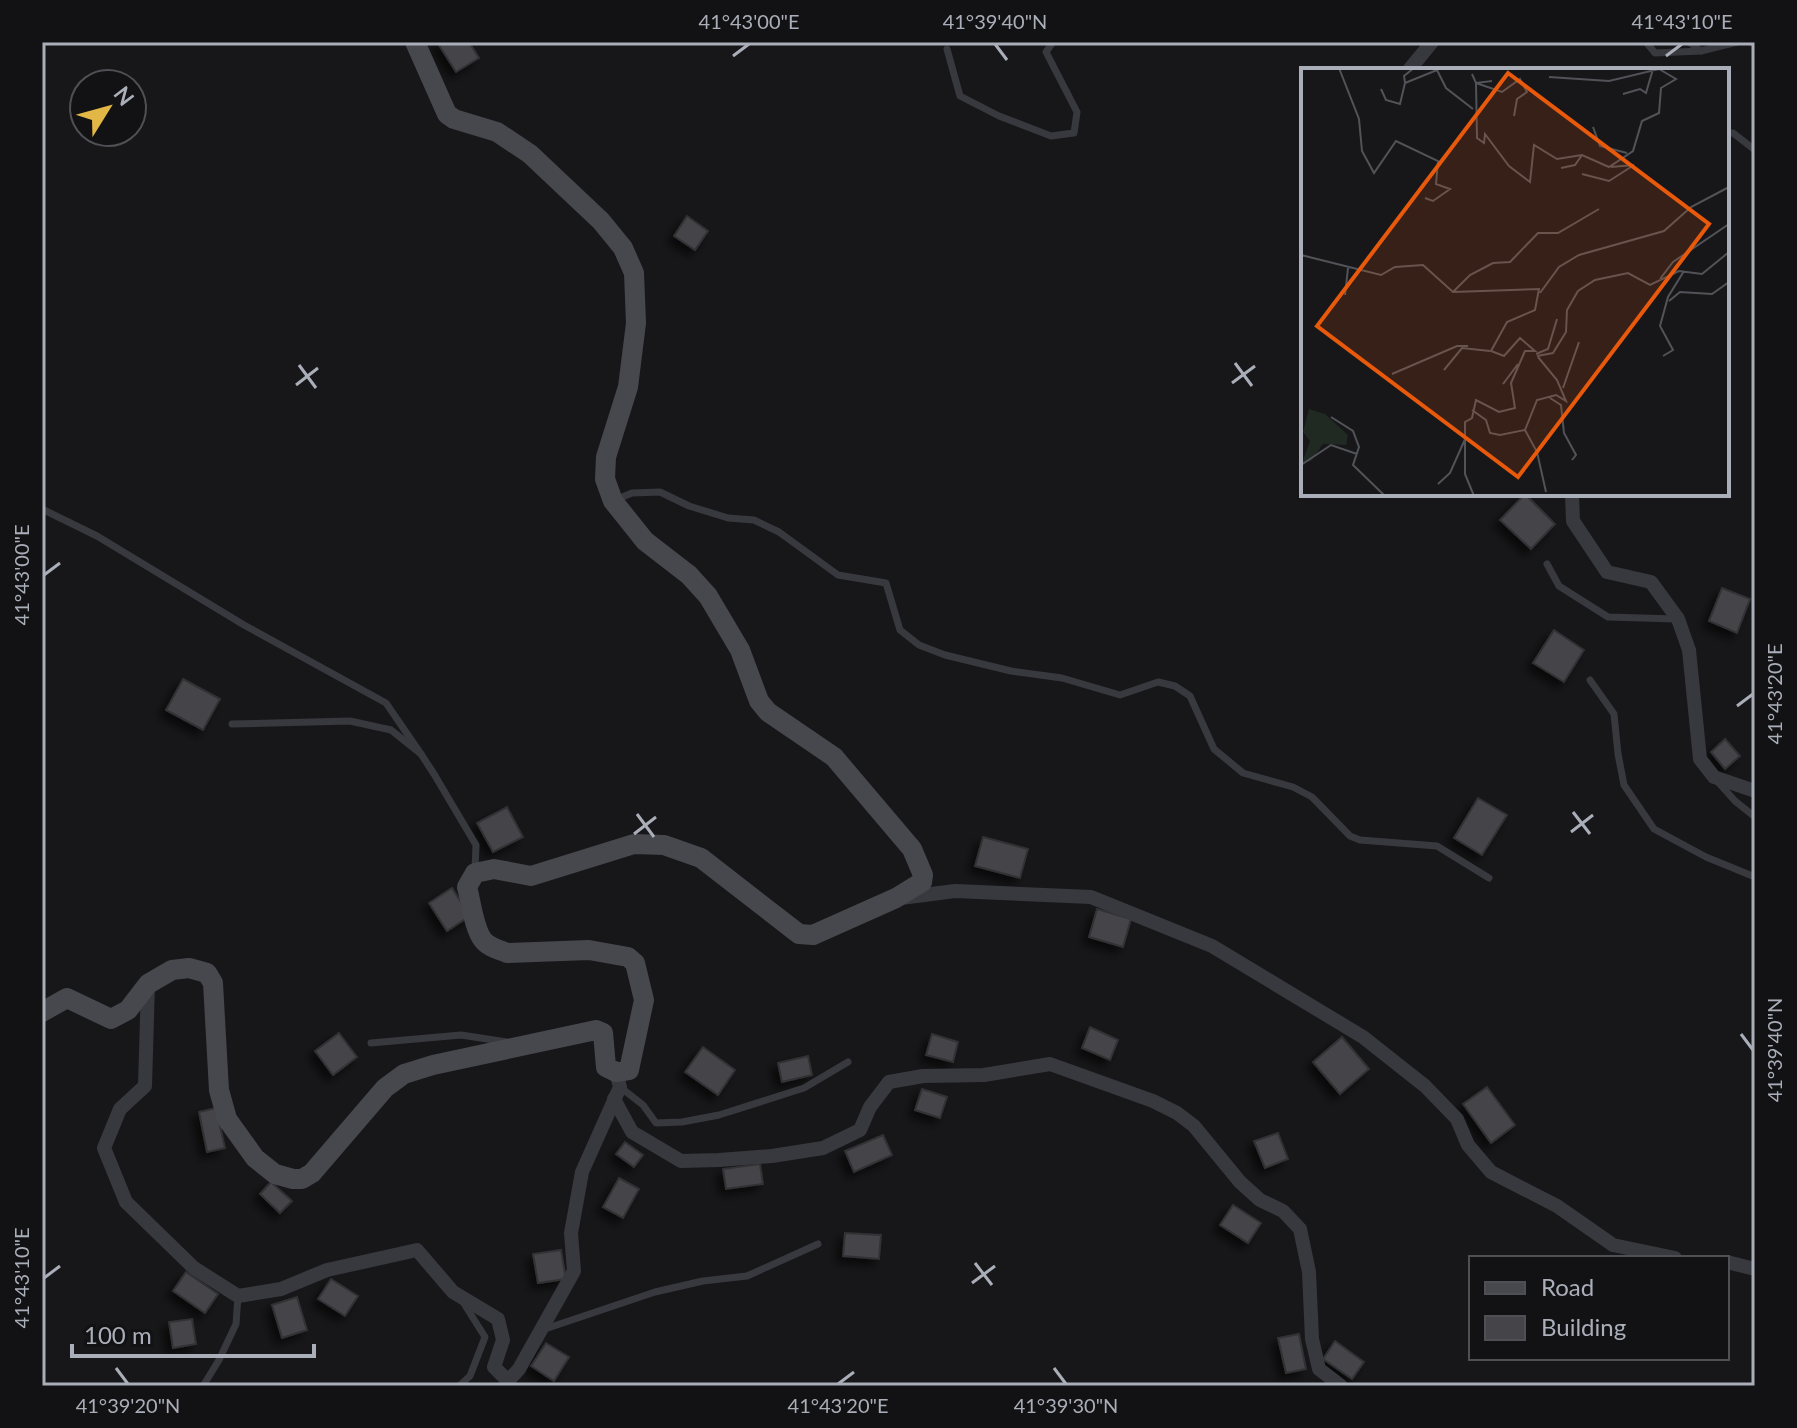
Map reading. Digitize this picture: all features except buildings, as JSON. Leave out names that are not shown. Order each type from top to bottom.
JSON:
[{"type":"street","points":[[148,984],[145,1086],[120,1109],[104,1148],[126,1202],[194,1268],[238,1296],[281,1289],[327,1270],[417,1250],[453,1292],[498,1319],[503,1340],[494,1367],[508,1381],[519,1369],[574,1271],[571,1233],[582,1172],[617,1086],[629,1070],[644,1000],[635,963],[628,957],[589,950],[507,953],[483,941],[467,887],[475,873],[494,869],[531,876],[634,844],[664,845],[701,858],[799,934],[813,935],[896,898],[922,882],[923,875],[912,849],[834,757],[768,712],[759,701],[740,650],[708,596],[689,575],[645,541],[613,501],[605,479],[606,457],[628,387],[636,323],[634,273],[623,248],[601,221],[530,154],[497,132],[447,114],[415,42]]},
{"type":"street","points":[[1411,68],[1432,42]]},
{"type":"street","points":[[1572,496],[1573,521],[1607,572],[1651,582],[1678,619],[1689,650],[1700,759],[1714,777],[1755,791]]},
{"type":"street","points":[[896,898],[955,891],[1091,897],[1212,946],[1363,1037],[1413,1076],[1457,1119],[1468,1145],[1491,1172],[1557,1206],[1613,1245],[1665,1256]]},
{"type":"street","points":[[42,1012],[67,998],[111,1019],[128,1010],[148,984],[172,970],[189,968],[207,973],[213,983],[219,1090],[227,1119],[255,1158],[275,1174],[293,1179],[302,1179],[312,1173],[385,1088],[404,1074],[596,1030],[603,1033],[606,1067],[617,1086],[632,1132],[681,1161],[772,1156],[823,1148],[860,1130],[870,1107],[889,1082],[923,1076],[984,1075],[1050,1064],[1153,1101],[1177,1113],[1194,1126],[1240,1182],[1260,1200],[1283,1211],[1300,1229],[1309,1272],[1312,1339],[1319,1369],[1341,1386]]},
{"type":"street","points":[[1729,1262],[1755,1269]]},
{"type":"lane","points":[[947,49],[960,96],[999,116],[1051,136],[1074,133],[1077,112],[1046,52],[1053,42]]},
{"type":"lane","points":[[1646,42],[1655,53],[1701,51],[1737,42]]},
{"type":"lane","points":[[1689,42],[1701,51]]},
{"type":"lane","points":[[1729,133],[1755,150]]},
{"type":"lane","points":[[613,501],[632,493],[660,492],[689,506],[728,518],[754,520],[779,532],[838,575],[886,583],[900,630],[919,645],[945,655],[1011,671],[1062,678],[1120,695],[1158,682],[1175,686],[1190,696],[1214,749],[1243,773],[1293,787],[1312,797],[1350,836],[1360,840],[1437,846],[1489,878]]},
{"type":"lane","points":[[42,509],[97,536],[244,625],[386,703],[476,845],[475,873]]},
{"type":"lane","points":[[1547,564],[1559,586],[1608,617],[1678,619]]},
{"type":"lane","points":[[1590,680],[1614,714],[1624,785],[1654,829],[1706,857],[1755,877]]},
{"type":"lane","points":[[232,724],[350,721],[391,730],[421,754]]},
{"type":"lane","points":[[1714,777],[1735,801],[1755,817]]},
{"type":"lane","points":[[371,1043],[461,1035],[525,1045]]},
{"type":"lane","points":[[617,1086],[643,1105],[656,1123],[682,1122],[719,1115],[804,1088],[848,1062]]},
{"type":"lane","points":[[540,1331],[655,1292],[703,1281],[747,1276],[818,1244]]},
{"type":"lane","points":[[203,1386],[236,1324],[238,1296]]},
{"type":"lane","points":[[459,1386],[470,1376],[485,1337],[461,1298]]}]
